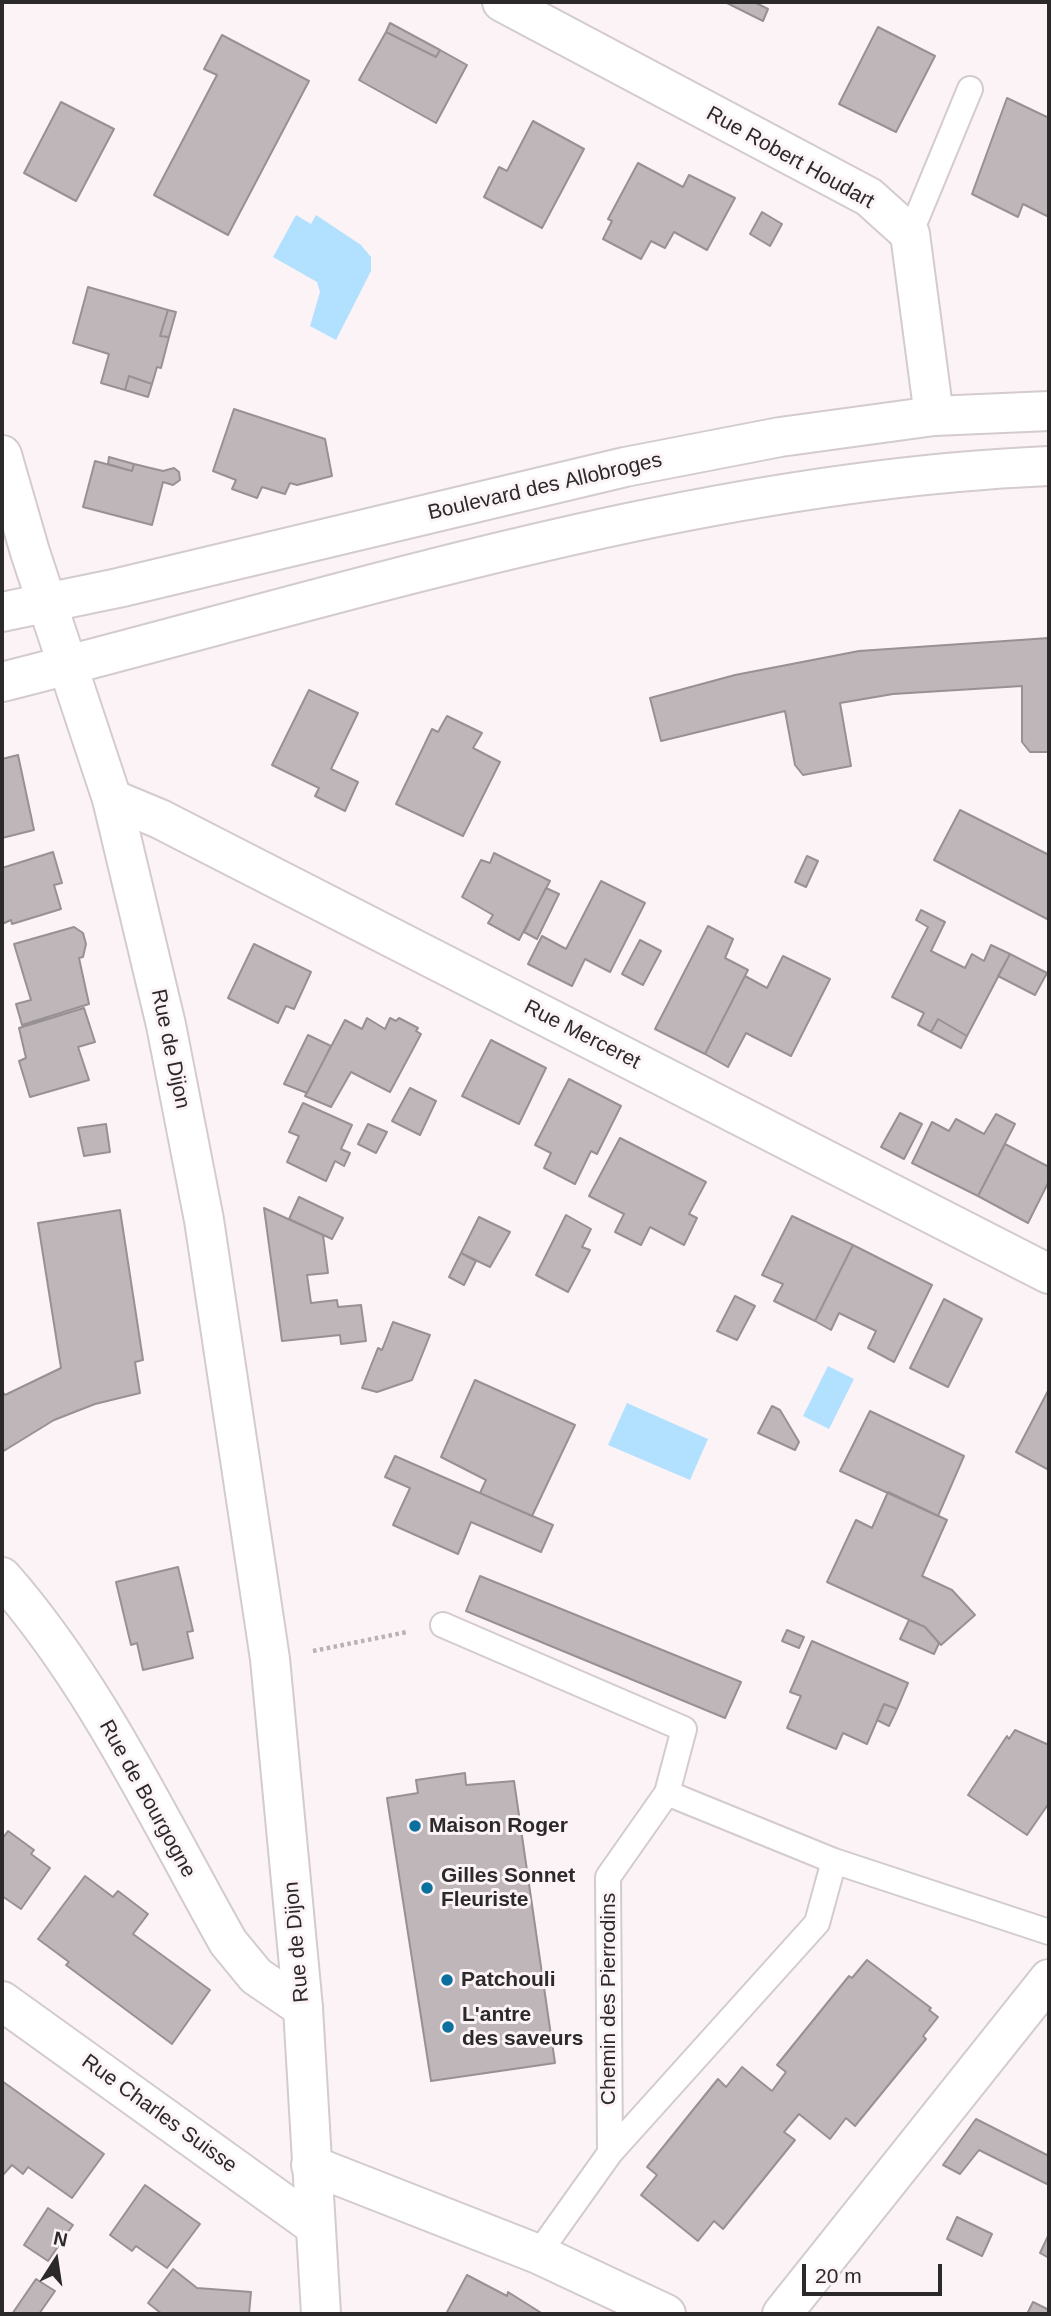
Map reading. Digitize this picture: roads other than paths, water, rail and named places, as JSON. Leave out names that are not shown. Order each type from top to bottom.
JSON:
[{"type":"street","name":"Rue Robert Houdart","points":[[502,2],[869,197],[910,234]]},
{"type":"street","points":[[910,234],[934,416]]},
{"type":"street","name":"Boulevard des Allobroges","points":[[2,612],[118,588],[625,467],[780,437],[934,416],[1049,411]]},
{"type":"street","name":"Rue de Dijon","points":[[2,456],[46,601],[112,799],[166,1025],[204,1220],[270,1659],[303,2008],[321,2314]]},
{"type":"street","points":[[2,682],[637,519],[796,492],[956,470],[1049,466]]},
{"type":"street","name":"Rue Merceret","points":[[112,799],[173,825],[1049,1274]]},
{"type":"street","name":"Rue de Bourgogne","points":[[2,1577],[92,1700],[228,1942],[256,1976],[303,2008]]},
{"type":"street","points":[[782,2314],[1049,1979]]},
{"type":"street","name":"Rue Charles Suisse","points":[[2,2001],[316,2226]]},
{"type":"street","points":[[311,2165],[538,2254],[666,2314]]},
{"type":"lane","points":[[910,234],[970,89]]},
{"type":"lane","points":[[443,1625],[684,1729],[667,1793],[834,1861],[1049,1932]]},
{"type":"lane","name":"Chemin des Pierrodins","points":[[610,2153],[608,1878],[667,1793]]},
{"type":"lane","name":"Chemin des Pierrodins","points":[[538,2254],[610,2153],[817,1923],[834,1861]]},
{"type":"water","points":[[296,215],[311,224],[316,215],[361,245],[371,257],[371,271],[336,340],[310,326],[320,292],[317,282],[273,257]]},
{"type":"water","points":[[828,1366],[854,1379],[829,1429],[803,1416]]},
{"type":"water","points":[[627,1403],[708,1439],[690,1480],[608,1445]]},
{"type":"place","name":"Maison Roger","points":[[415,1826]]},
{"type":"place","name":"Gilles Sonnet Fleuriste","points":[[427,1888]]},
{"type":"place","name":"Patchouli","points":[[447,1980]]},
{"type":"place","name":"L'antre des saveurs","points":[[448,2027]]}]
